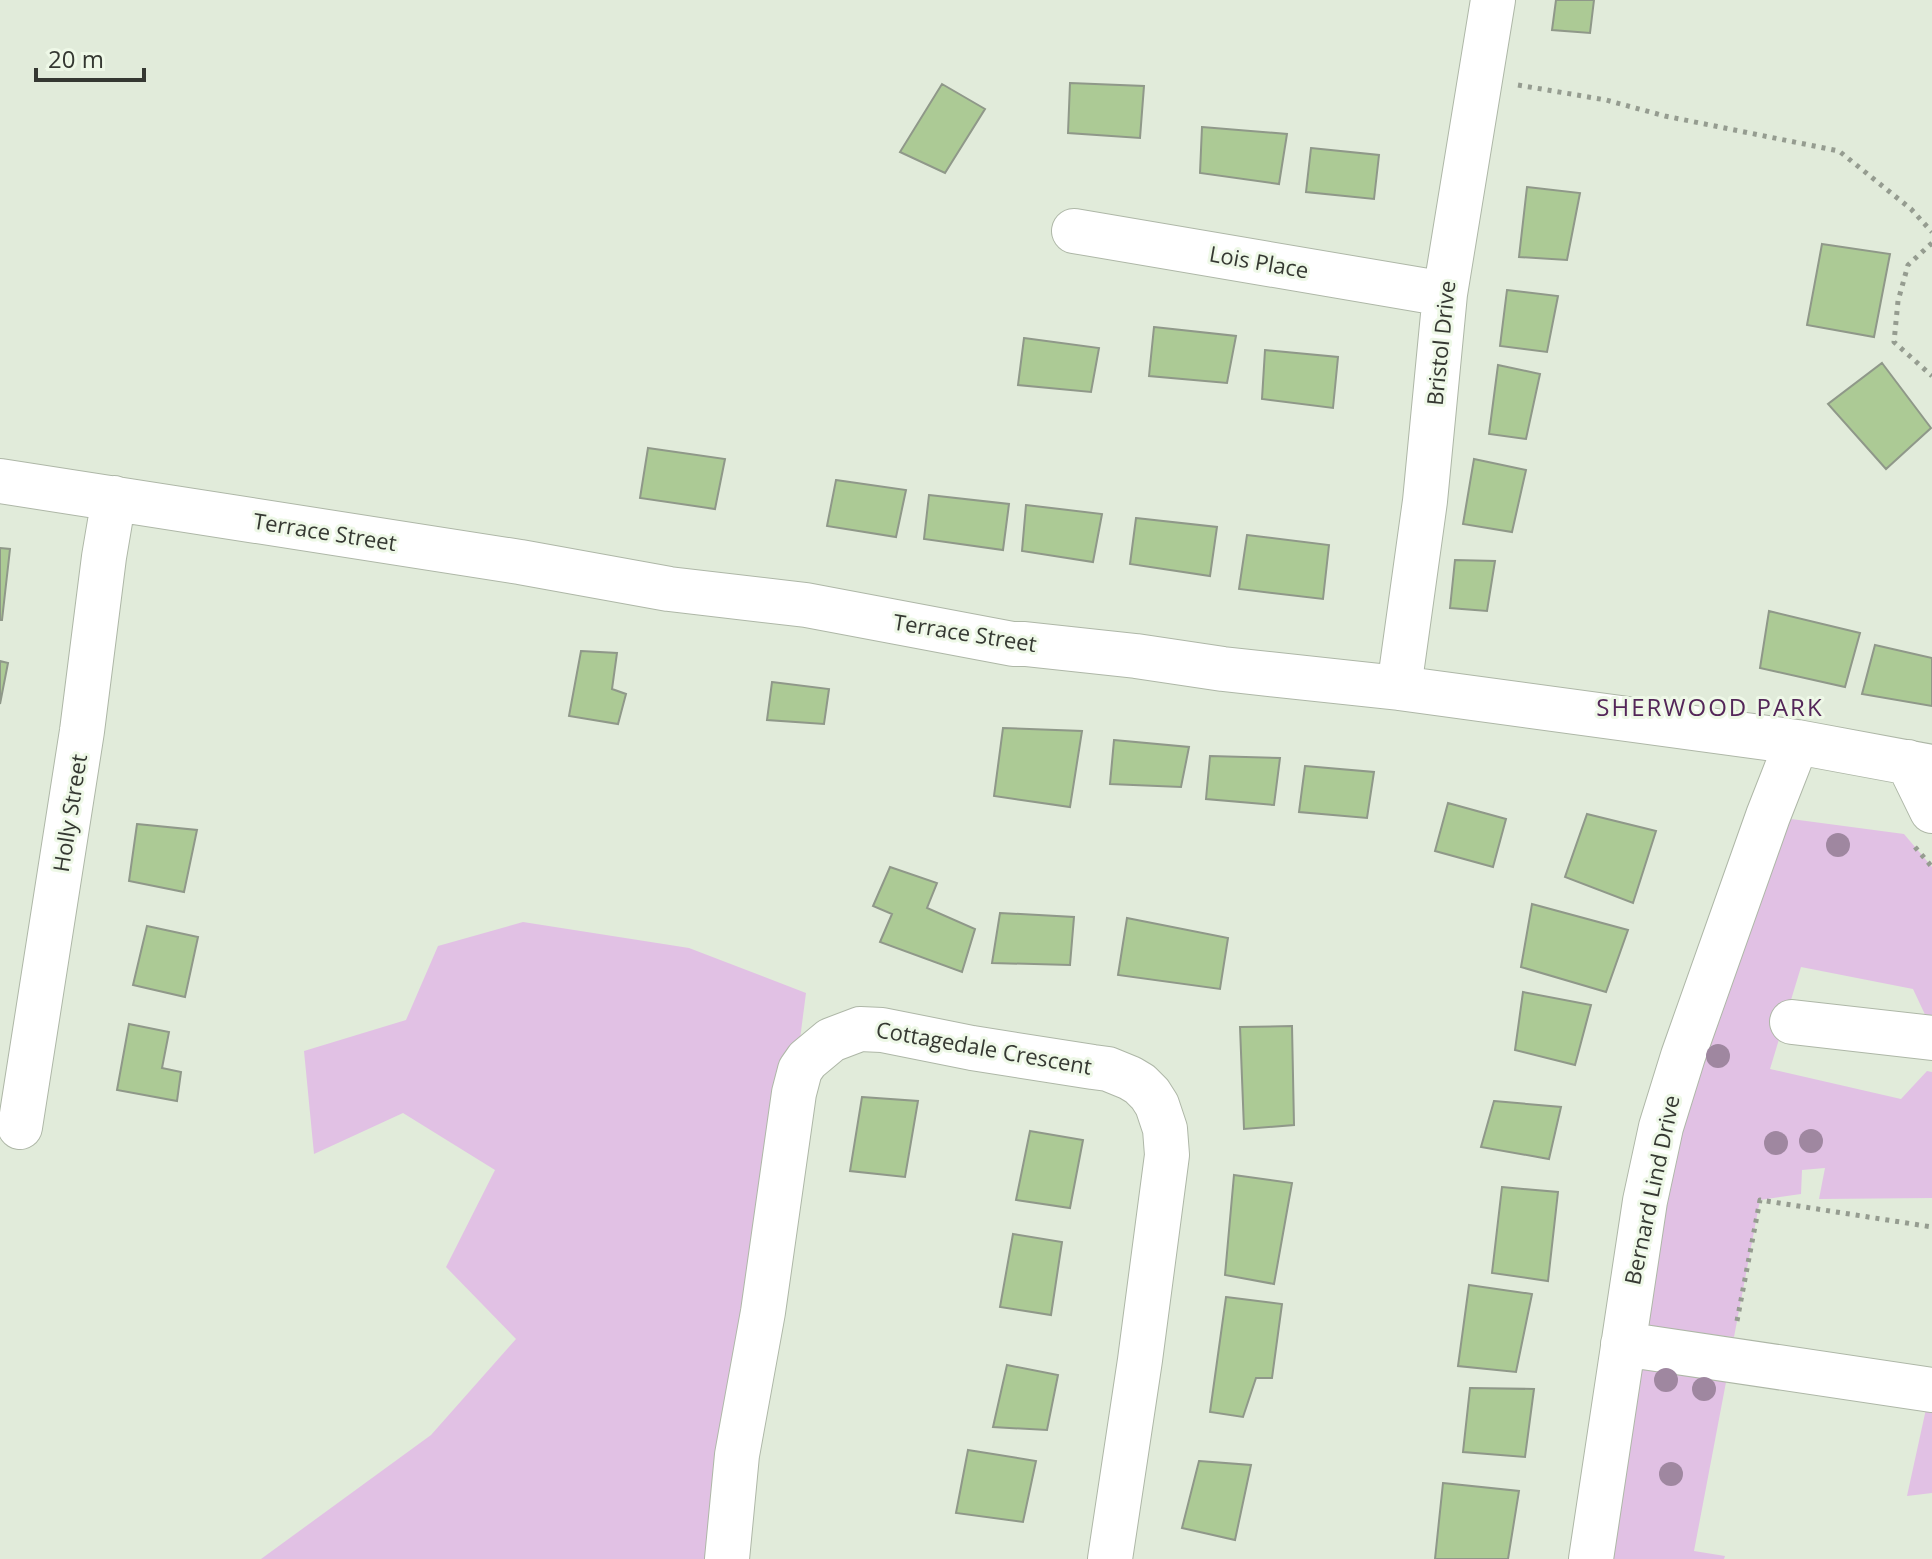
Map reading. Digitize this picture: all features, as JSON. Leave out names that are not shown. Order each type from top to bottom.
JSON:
[{"type":"street","name":"Bristol Drive","points":[[1399,688],[1425,501],[1445,294],[1493,0]]},
{"type":"street","name":"Lois Place","points":[[1074,231],[1445,294]]},
{"type":"street","name":"Terrace Street","points":[[0,481],[520,562],[669,589],[806,605],[1013,644],[1399,688],[1797,742],[1920,764]]},
{"type":"street","name":"Holly Street","points":[[20,1127],[78,760],[114,498]]},
{"type":"street","name":"Bernard Lind Drive","points":[[1591,1559],[1645,1201],[1661,1127],[1683,1056],[1797,742]]},
{"type":"street","points":[[1920,764],[1932,811]]},
{"type":"street","points":[[1792,1022],[1932,1038]]},
{"type":"street","name":"Cottagedale Crescent","points":[[727,1559],[737,1455],[763,1312],[794,1093],[800,1070],[819,1049],[842,1034],[873,1029],[1108,1069],[1140,1084],[1157,1105],[1165,1129],[1167,1155],[1110,1559]]},
{"type":"street","points":[[1623,1344],[1932,1390]]},
{"type":"path","points":[[1482,79],[1606,100],[1665,116],[1839,151],[1911,209],[1932,232]]},
{"type":"path","points":[[1932,243],[1908,265],[1898,301],[1894,342],[1932,376]]},
{"type":"path","points":[[1737,1321],[1760,1200],[1932,1227]]},
{"type":"shaded area","points":[[1768,816],[1904,834],[1932,867],[1932,1023],[1929,1023],[1913,989],[1801,967],[1770,1069],[1901,1099],[1927,1071],[1932,1072],[1932,1198],[1819,1199],[1825,1168],[1802,1170],[1801,1194],[1760,1200],[1734,1337],[1638,1326],[1633,1284]]},
{"type":"shaded area","points":[[523,922],[689,948],[806,993],[783,1169],[749,1559],[261,1559],[431,1435],[516,1339],[446,1267],[495,1170],[403,1113],[314,1154],[304,1051],[406,1020],[438,946]]},
{"type":"shaded area","points":[[1623,1344],[1730,1361],[1694,1551],[1725,1556],[1724,1559],[1591,1559]]},
{"type":"shaded area","points":[[1926,1409],[1932,1411],[1932,1493],[1907,1496]]},
{"type":"building","points":[[1556,0],[1594,0],[1590,33],[1552,30]]},
{"type":"building","points":[[1070,83],[1144,86],[1140,138],[1068,133]]},
{"type":"building","points":[[942,84],[985,109],[945,173],[900,152]]},
{"type":"building","points":[[1202,127],[1287,134],[1279,184],[1200,173]]},
{"type":"building","points":[[1311,148],[1379,155],[1374,199],[1306,192]]},
{"type":"building","points":[[1527,187],[1580,193],[1567,260],[1519,257]]},
{"type":"building","points":[[1822,244],[1890,254],[1874,337],[1807,325]]},
{"type":"building","points":[[1507,290],[1558,296],[1547,352],[1500,346]]},
{"type":"building","points":[[1154,327],[1236,336],[1227,383],[1149,376]]},
{"type":"building","points":[[1024,338],[1099,348],[1091,392],[1018,385]]},
{"type":"building","points":[[1265,350],[1338,357],[1333,408],[1262,399]]},
{"type":"building","points":[[1882,363],[1931,428],[1886,469],[1828,404]]},
{"type":"building","points":[[1498,365],[1540,374],[1526,439],[1489,434]]},
{"type":"building","points":[[648,448],[725,459],[715,509],[640,498]]},
{"type":"building","points":[[1474,459],[1526,470],[1512,532],[1463,524]]},
{"type":"building","points":[[836,480],[906,490],[896,537],[827,526]]},
{"type":"building","points":[[929,495],[1009,504],[1003,550],[924,539]]},
{"type":"building","points":[[1026,505],[1102,514],[1093,562],[1022,551]]},
{"type":"building","points":[[1136,518],[1217,527],[1210,576],[1130,564]]},
{"type":"building","points":[[1247,535],[1329,545],[1323,599],[1239,589]]},
{"type":"building","points":[[0,548],[10,549],[2,620],[0,620]]},
{"type":"building","points":[[1455,560],[1495,561],[1487,611],[1450,608]]},
{"type":"building","points":[[1769,611],[1860,633],[1845,687],[1760,668]]},
{"type":"building","points":[[1875,645],[1932,658],[1932,706],[1862,694]]},
{"type":"building","points":[[581,651],[617,653],[612,689],[626,694],[618,724],[569,716]]},
{"type":"building","points":[[0,661],[8,663],[0,704]]},
{"type":"building","points":[[772,682],[829,689],[824,724],[767,720]]},
{"type":"building","points":[[1003,728],[1082,731],[1070,807],[994,796]]},
{"type":"building","points":[[1114,740],[1189,747],[1181,787],[1110,784]]},
{"type":"building","points":[[1210,756],[1280,758],[1274,805],[1206,799]]},
{"type":"building","points":[[1305,766],[1374,772],[1367,818],[1299,812]]},
{"type":"building","points":[[1448,803],[1506,819],[1493,867],[1435,851]]},
{"type":"building","points":[[1587,814],[1656,831],[1633,903],[1565,877]]},
{"type":"building","points":[[137,824],[197,830],[184,892],[129,881]]},
{"type":"building","points":[[890,867],[937,883],[927,908],[975,929],[962,972],[880,942],[892,914],[873,906]]},
{"type":"building","points":[[1532,904],[1628,930],[1606,992],[1521,967]]},
{"type":"building","points":[[1000,913],[1074,917],[1070,965],[992,963]]},
{"type":"building","points":[[1127,918],[1228,938],[1220,989],[1118,975]]},
{"type":"building","points":[[147,926],[198,937],[185,997],[133,985]]},
{"type":"building","points":[[1523,992],[1591,1005],[1575,1065],[1515,1050]]},
{"type":"building","points":[[129,1024],[169,1032],[162,1068],[181,1072],[177,1101],[117,1090]]},
{"type":"building","points":[[1292,1026],[1294,1125],[1244,1129],[1240,1027]]},
{"type":"building","points":[[862,1097],[918,1101],[905,1177],[850,1171]]},
{"type":"building","points":[[1494,1101],[1561,1107],[1549,1159],[1481,1147]]},
{"type":"building","points":[[1030,1131],[1083,1140],[1070,1208],[1016,1200]]},
{"type":"building","points":[[1234,1175],[1292,1183],[1274,1284],[1225,1275]]},
{"type":"building","points":[[1502,1187],[1558,1192],[1548,1281],[1492,1273]]},
{"type":"building","points":[[1013,1234],[1062,1242],[1051,1315],[1000,1307]]},
{"type":"building","points":[[1469,1285],[1532,1294],[1516,1372],[1458,1366]]},
{"type":"building","points":[[1226,1297],[1282,1304],[1272,1378],[1256,1378],[1243,1417],[1210,1412]]},
{"type":"building","points":[[1007,1365],[1058,1375],[1047,1430],[993,1427]]},
{"type":"building","points":[[1470,1388],[1534,1389],[1525,1457],[1463,1452]]},
{"type":"building","points":[[968,1450],[1036,1461],[1023,1522],[956,1513]]},
{"type":"building","points":[[1199,1461],[1251,1465],[1235,1540],[1182,1528]]},
{"type":"building","points":[[1443,1483],[1519,1491],[1508,1559],[1435,1559]]},
{"type":"district","name":"SHERWOOD PARK","points":[[1710,708]]}]
